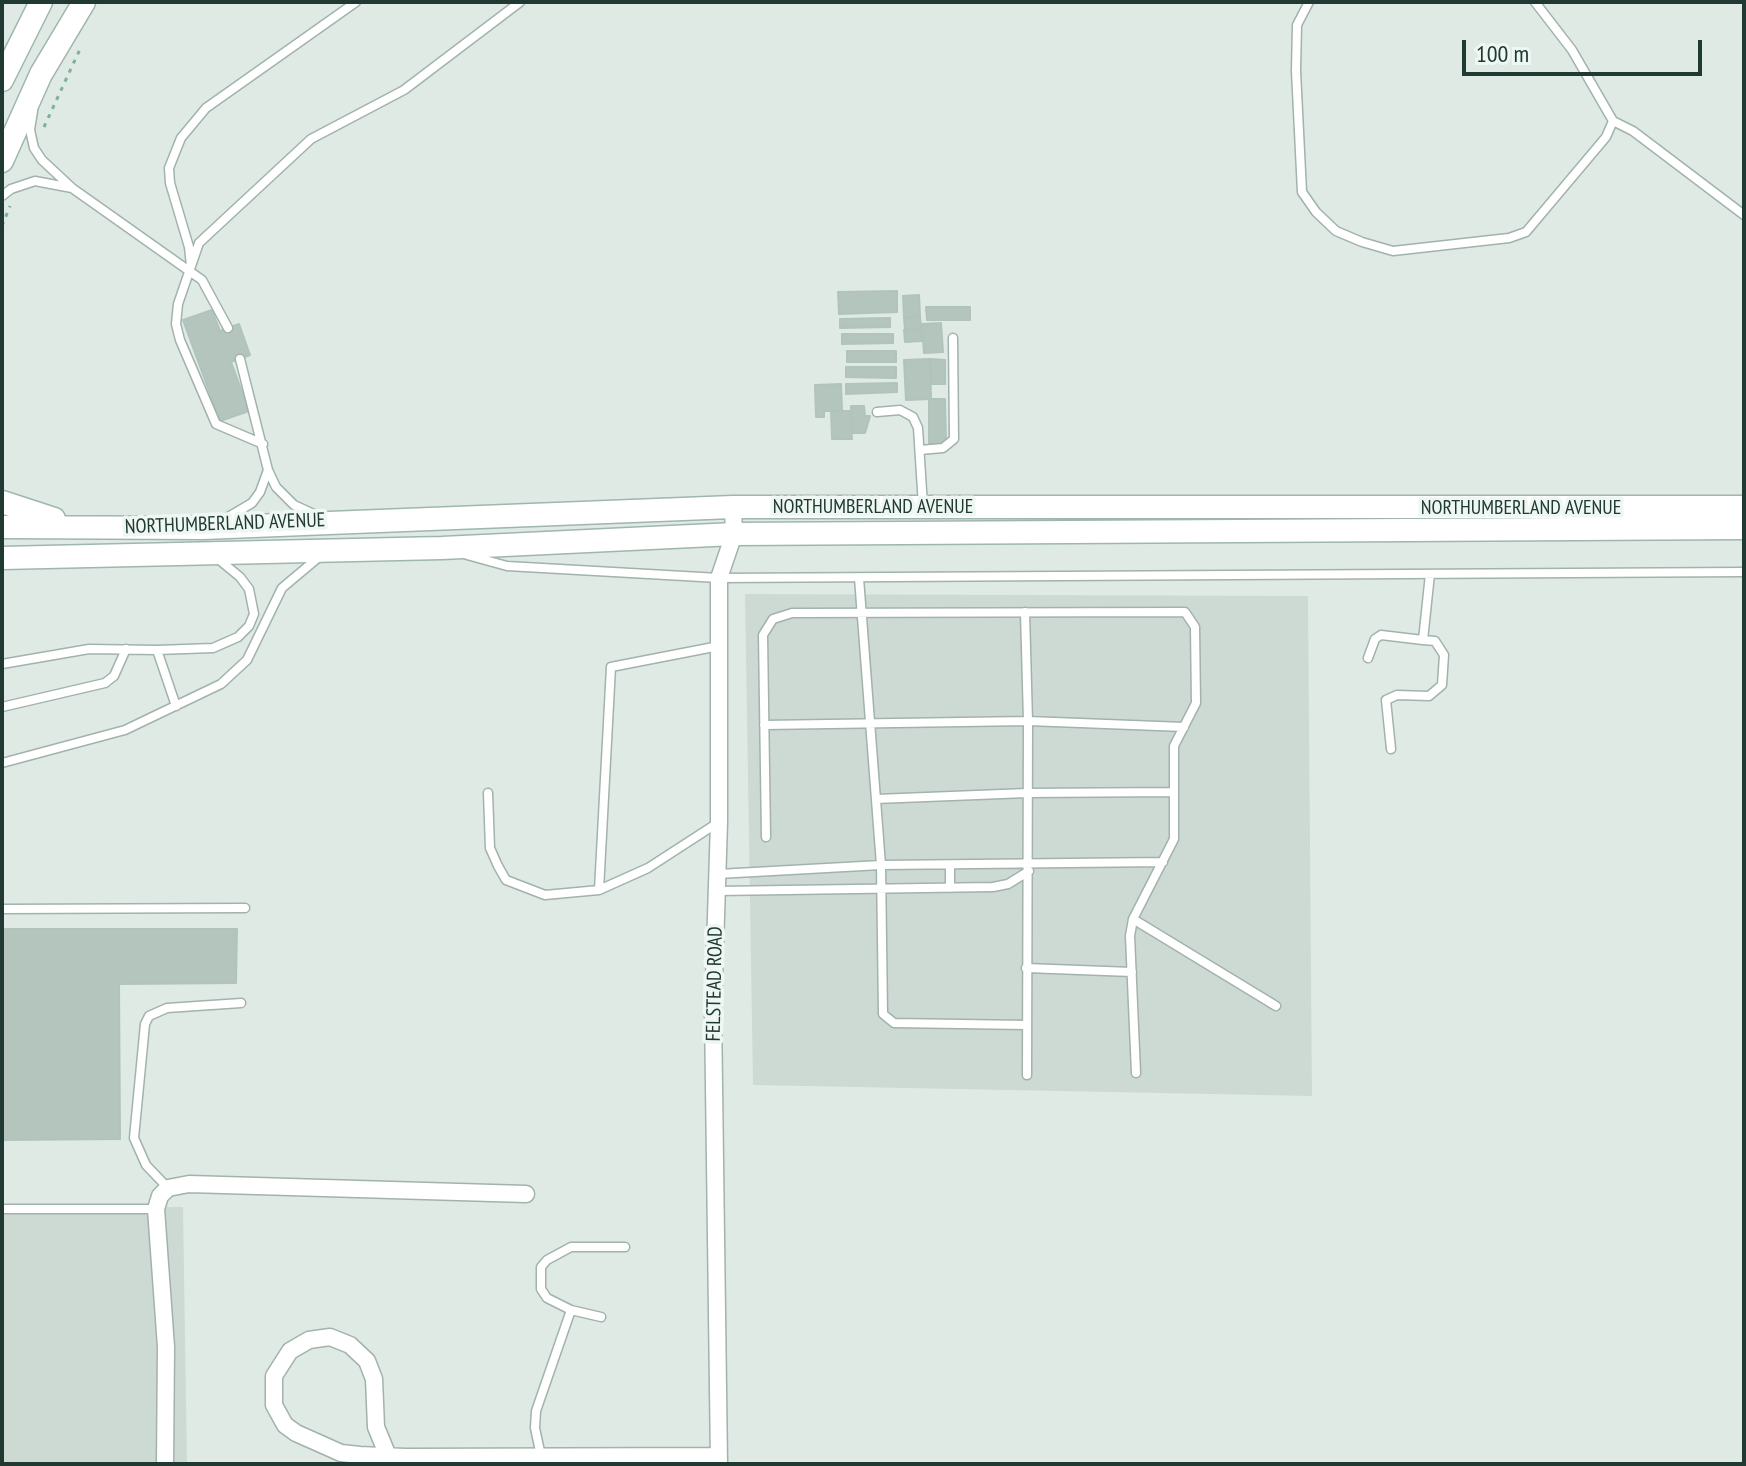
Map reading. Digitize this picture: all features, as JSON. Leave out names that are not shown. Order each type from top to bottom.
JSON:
[{"type":"main road","points":[[2,80],[41,2]]},
{"type":"main road","points":[[2,161],[41,74],[84,2]]},
{"type":"main road","points":[[2,502],[87,528]]},
{"type":"main road","name":"NORTHUMBERLAND AVENUE","points":[[2,527],[203,528],[733,507],[1744,507]]},
{"type":"main road","name":"NORTHUMBERLAND AVENUE","points":[[2,558],[326,552],[734,534],[1744,528]]},
{"type":"street","name":"FELSTEAD ROAD","points":[[719,1460],[713,1026],[719,822],[719,578],[734,534],[733,507]]},
{"type":"street","points":[[165,1464],[166,1347],[156,1209],[160,1196],[168,1188],[189,1184],[526,1194]]},
{"type":"street","points":[[388,1456],[376,1427],[374,1379],[367,1361],[350,1345],[330,1337],[309,1340],[290,1351],[274,1376],[274,1405],[285,1425],[312,1442],[341,1453],[388,1456],[719,1460]]},
{"type":"lane","points":[[191,271],[189,247],[170,183],[169,168],[181,138],[206,108],[356,2]]},
{"type":"lane","points":[[263,444],[216,424],[190,369],[176,324],[178,304],[205,235],[257,193],[311,139],[404,90],[520,2]]},
{"type":"lane","points":[[1309,2],[1297,25],[1302,192],[1316,212],[1336,231],[1362,242],[1393,251],[1509,238],[1526,232],[1606,137],[1613,121]]},
{"type":"lane","points":[[1535,2],[1572,50],[1613,121],[1633,131],[1744,215]]},
{"type":"lane","points":[[41,74],[30,130],[34,148],[72,188],[191,271],[215,299],[228,328]]},
{"type":"lane","points":[[2,196],[11,189],[35,181],[72,188]]},
{"type":"lane","points":[[920,450],[943,448],[954,439],[953,338]]},
{"type":"lane","points":[[240,359],[268,470],[276,487],[294,505],[332,521]]},
{"type":"lane","points":[[877,412],[900,410],[913,417],[920,450],[923,507]]},
{"type":"lane","points":[[203,528],[228,518],[252,503],[268,470]]},
{"type":"lane","points":[[442,548],[507,566],[719,578],[1744,572]]},
{"type":"lane","points":[[2,763],[125,730],[237,673],[260,639],[282,588],[326,552]]},
{"type":"lane","points":[[2,664],[59,652],[213,648],[238,637],[249,626],[254,614],[249,589],[240,577],[210,553]]},
{"type":"lane","points":[[1423,640],[1430,574]]},
{"type":"lane","points":[[859,578],[881,865],[881,1007],[888,1020],[1027,1025]]},
{"type":"lane","points":[[1025,612],[1028,721],[1025,870],[1027,1075]]},
{"type":"lane","points":[[766,837],[763,635],[773,619],[792,613],[1185,612],[1195,627],[1198,664],[1196,703],[1174,746],[1174,839],[1133,919],[1136,1073]]},
{"type":"lane","points":[[1368,658],[1375,639],[1381,635],[1435,641],[1444,655],[1442,685],[1436,694],[1397,695],[1386,700],[1391,749]]},
{"type":"lane","points":[[599,890],[611,667],[719,646]]},
{"type":"lane","points":[[2,707],[105,683],[114,676],[126,649]]},
{"type":"lane","points":[[157,650],[176,706]]},
{"type":"lane","points":[[764,725],[1028,721],[1184,727]]},
{"type":"lane","points":[[876,799],[1027,793],[1174,792]]},
{"type":"lane","points":[[488,793],[490,848],[506,880],[545,895],[599,890],[648,868],[719,822]]},
{"type":"lane","points":[[718,882],[882,889],[993,887],[1036,866],[1163,862]]},
{"type":"lane","points":[[718,882],[881,865],[1025,870]]},
{"type":"lane","points":[[950,865],[950,888]]},
{"type":"lane","points":[[2,909],[245,908]]},
{"type":"lane","points":[[1133,919],[1276,1006]]},
{"type":"lane","points":[[1026,968],[1132,972]]},
{"type":"lane","points":[[168,1188],[146,1165],[134,1138],[145,1024],[149,1016],[167,1008],[241,1003]]},
{"type":"lane","points":[[2,1209],[156,1209]]},
{"type":"lane","points":[[601,1317],[571,1310],[547,1298],[541,1289],[539,1276],[547,1260],[571,1247],[625,1247]]},
{"type":"lane","points":[[541,1456],[535,1428],[536,1411],[571,1310]]},
{"type":"path","points":[[41,133],[60,86],[87,36]]},
{"type":"path","points":[[2,226],[12,201]]},
{"type":"shaded area","points":[[745,594],[1308,596],[1312,1096],[753,1085]]},
{"type":"shaded area","points":[[183,1207],[187,1464],[2,1464],[2,1208]]},
{"type":"building","points":[[897,291],[897,312],[839,314],[838,292]]},
{"type":"building","points":[[919,295],[920,316],[904,317],[903,296]]},
{"type":"building","points":[[926,307],[970,307],[970,320],[927,320]]},
{"type":"building","points":[[212,310],[220,331],[239,324],[250,355],[231,362],[249,411],[220,421],[183,320]]},
{"type":"building","points":[[920,317],[921,328],[905,329],[904,318]]},
{"type":"building","points":[[890,318],[890,327],[840,328],[840,319]]},
{"type":"building","points":[[941,323],[943,352],[924,353],[922,324]]},
{"type":"building","points":[[922,329],[922,341],[905,342],[904,330]]},
{"type":"building","points":[[842,334],[893,334],[893,343],[842,344]]},
{"type":"building","points":[[847,351],[896,351],[896,362],[847,362]]},
{"type":"building","points":[[930,359],[931,399],[906,400],[904,360]]},
{"type":"building","points":[[931,359],[945,360],[945,384],[931,384]]},
{"type":"building","points":[[846,367],[896,367],[896,378],[846,377]]},
{"type":"building","points":[[897,383],[897,392],[846,394],[846,384]]},
{"type":"building","points":[[841,384],[842,411],[824,411],[824,417],[816,417],[815,385]]},
{"type":"building","points":[[929,399],[945,399],[946,444],[929,444]]},
{"type":"building","points":[[851,406],[864,406],[865,416],[870,416],[865,433],[852,433]]},
{"type":"building","points":[[831,411],[850,411],[852,439],[832,439]]},
{"type":"building","points":[[2,929],[237,929],[236,983],[119,984],[120,1139],[2,1140]]}]
